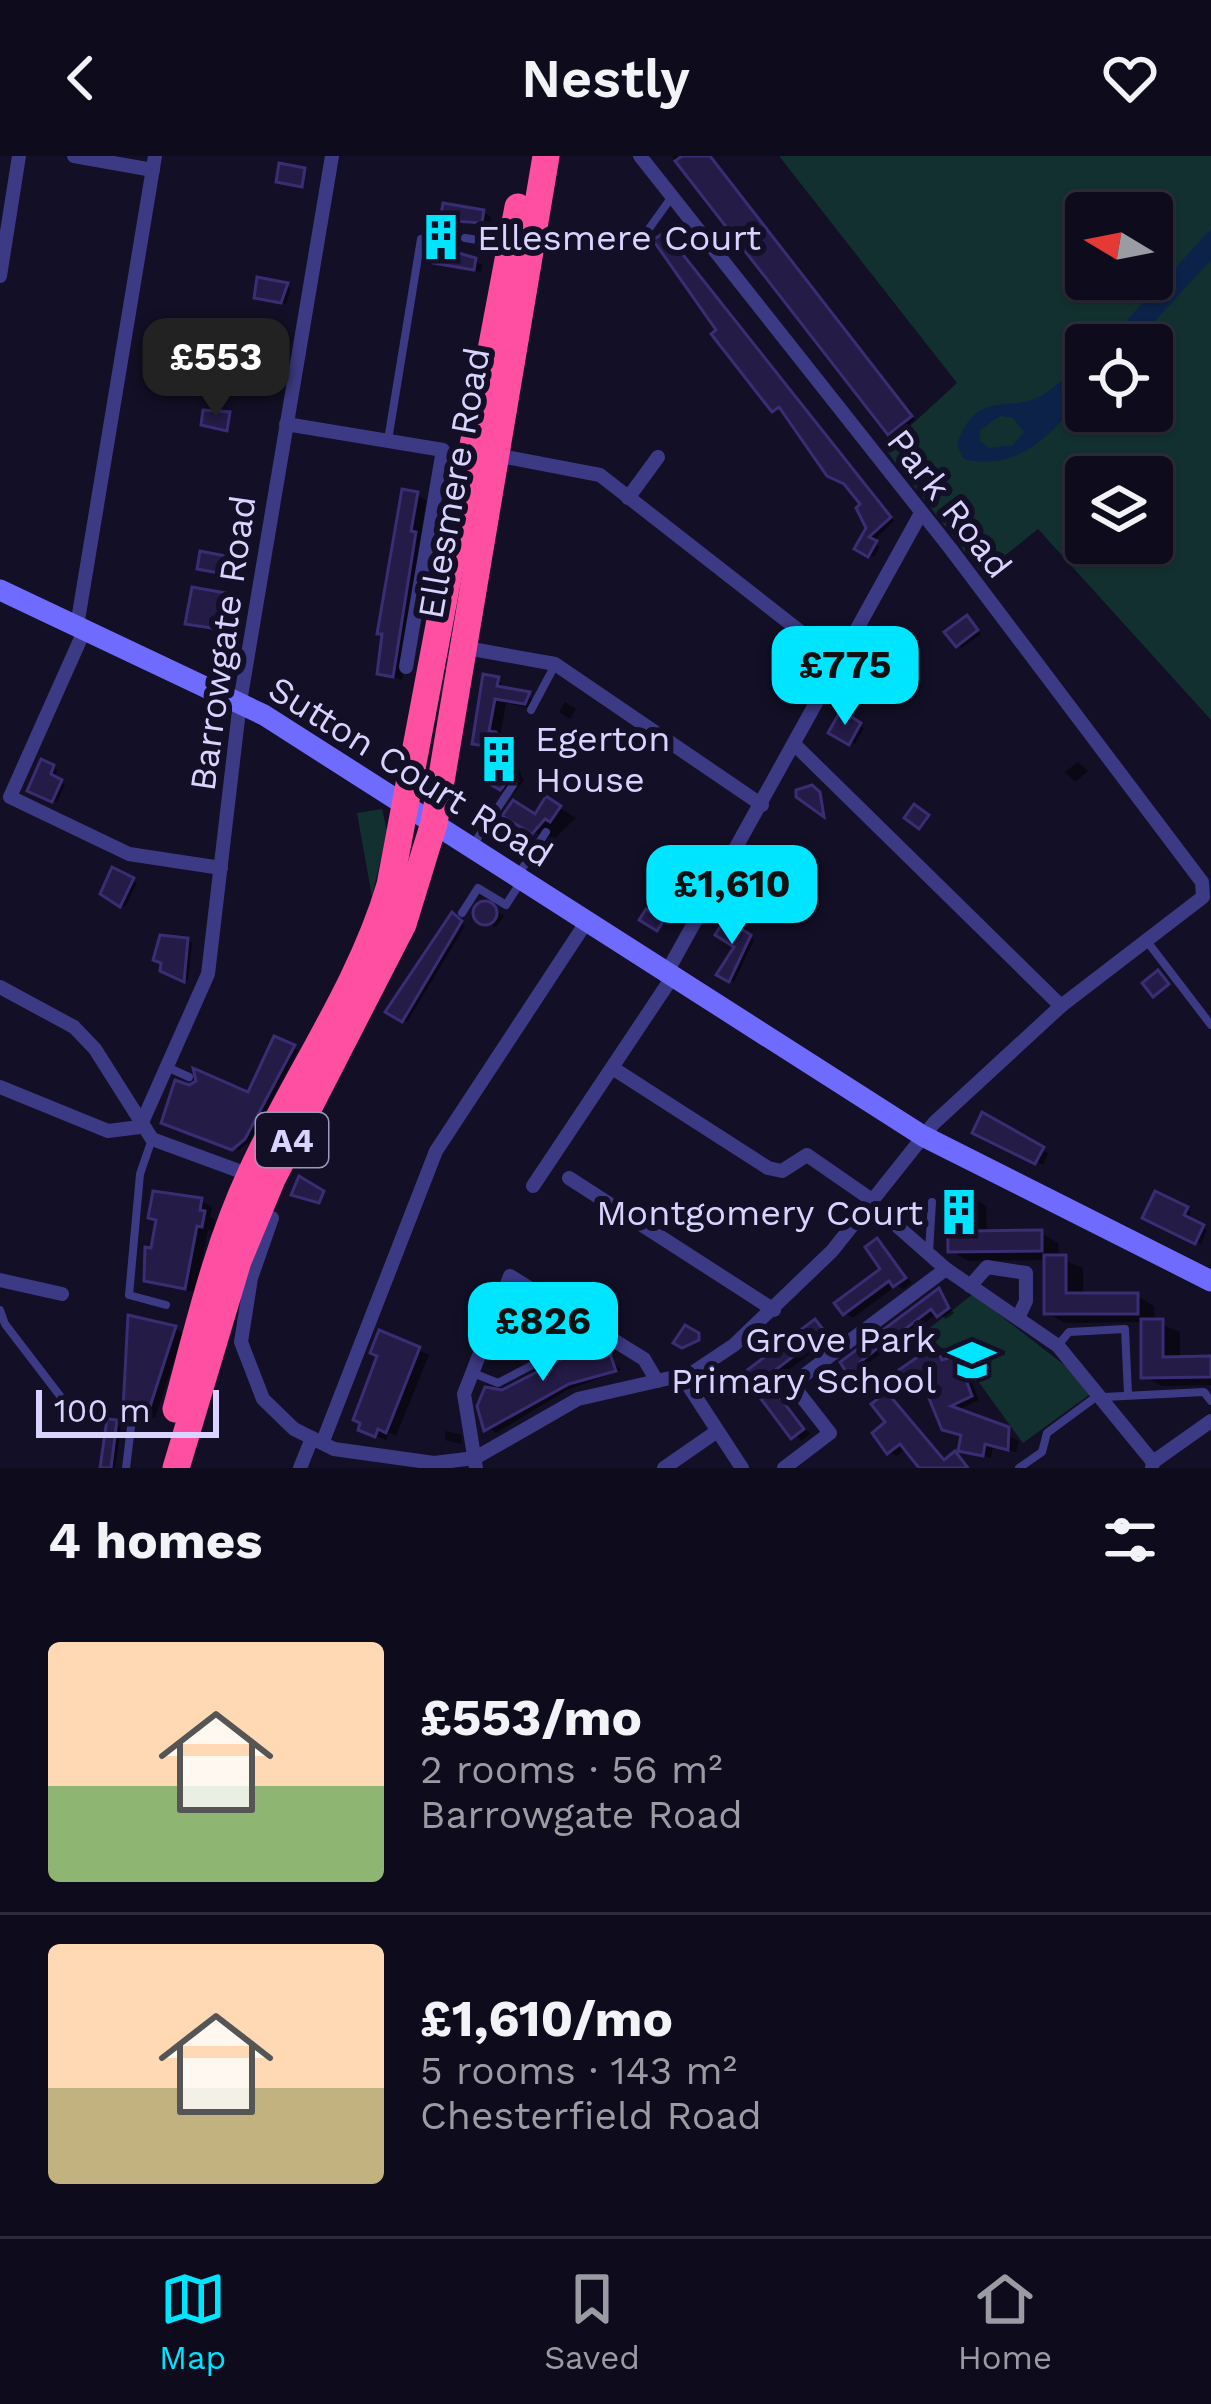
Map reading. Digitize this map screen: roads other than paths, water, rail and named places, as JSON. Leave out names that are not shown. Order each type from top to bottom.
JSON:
[{"type":"highway","name":"Ellesmere Road","points":[[407,806],[527,156]]},
{"type":"highway","name":"Ellesmere Road","points":[[434,823],[546,156]]},
{"type":"highway","name":"A4","points":[[160,1468],[208,1292],[273,1113],[374,934],[407,806]]},
{"type":"highway","name":"A4","points":[[176,1468],[238,1261],[272,1179],[403,924],[434,823]]},
{"type":"street","points":[[0,277],[19,156]]},
{"type":"street","points":[[74,156],[154,163],[81,627],[10,797],[129,854],[221,868]]},
{"type":"street","name":"Barrowgate Road","points":[[140,1127],[205,988],[239,702],[332,156]]},
{"type":"street","name":"Park Road","points":[[640,156],[950,548],[1202,882],[1204,892],[1197,905],[1146,940]]},
{"type":"street","points":[[286,424],[443,450],[406,667]]},
{"type":"street","points":[[493,454],[599,476],[838,661]]},
{"type":"street","points":[[628,498],[658,457]]},
{"type":"street","points":[[533,1186],[614,1069],[670,974],[920,515]]},
{"type":"street","name":"Sutton Court Road","points":[[0,590],[239,702],[923,1136],[1209,1275]]},
{"type":"street","points":[[461,647],[555,664],[762,805]]},
{"type":"street","points":[[794,744],[1060,1006]]},
{"type":"street","points":[[300,1468],[318,1440],[436,1151],[587,921]]},
{"type":"street","points":[[272,1218],[251,1278],[241,1342],[262,1399],[334,1449],[387,1459],[476,1463],[578,1399],[682,1376],[734,1345],[774,1310],[872,1202],[923,1136],[1060,1006],[1146,940]]},
{"type":"street","points":[[0,987],[74,1027],[110,1071],[140,1127],[152,1139],[250,1175]]},
{"type":"street","points":[[614,1069],[768,1168],[782,1171],[808,1156],[872,1202],[946,1269],[1058,1346],[1103,1395],[1153,1465],[1211,1420]]},
{"type":"street","points":[[0,1087],[108,1131],[140,1127]]},
{"type":"street","points":[[568,1178],[774,1310]]},
{"type":"street","points":[[970,1286],[987,1267],[1025,1273],[1025,1301],[1018,1318]]},
{"type":"street","points":[[784,1468],[830,1433],[798,1392],[799,1379],[946,1269]]},
{"type":"street","points":[[476,1463],[464,1409],[471,1372],[510,1276],[644,1358],[657,1381]]},
{"type":"street","points":[[0,1280],[62,1294]]},
{"type":"street","points":[[682,1376],[742,1468]]},
{"type":"street","points":[[664,1468],[716,1432]]},
{"type":"lane","points":[[647,230],[672,196]]},
{"type":"lane","points":[[465,238],[511,245]]},
{"type":"lane","points":[[388,441],[421,239]]},
{"type":"lane","points":[[531,710],[555,664]]},
{"type":"lane","points":[[472,846],[513,785]]},
{"type":"lane","points":[[462,913],[478,888],[506,905],[546,832]]},
{"type":"lane","points":[[1146,940],[1211,1024]]},
{"type":"lane","points":[[169,1068],[189,1076]]},
{"type":"lane","points":[[152,1139],[140,1174],[129,1295],[166,1304]]},
{"type":"lane","points":[[929,1254],[932,1202]]},
{"type":"lane","points":[[0,1310],[67,1405]]},
{"type":"lane","points":[[471,1372],[498,1383],[542,1357],[589,1339],[598,1329]]},
{"type":"lane","points":[[1058,1346],[1069,1332],[1125,1329],[1128,1394]]},
{"type":"lane","points":[[1019,1468],[1042,1452],[1048,1433],[1103,1395],[1204,1392],[1211,1401]]},
{"type":"lane","points":[[126,1468],[131,1427]]},
{"type":"water","points":[[1211,229],[1211,260],[1152,324],[1123,324],[1146,300],[1173,300],[1173,270]]},
{"type":"water","points":[[1065,379],[1065,417],[1046,436],[1002,460],[964,459],[957,445],[974,415],[994,405],[1029,401]],"holes":[[[1000,416],[1013,418],[1024,432],[1013,445],[989,448],[980,441],[980,430]]]},
{"type":"place","name":"Ellesmere Court","points":[[441,237]]},
{"type":"place","name":"Egerton House","points":[[499,759]]},
{"type":"place","name":"Montgomery Court","points":[[959,1212]]},
{"type":"place","name":"Grove Park Primary School","points":[[972,1360]]}]
